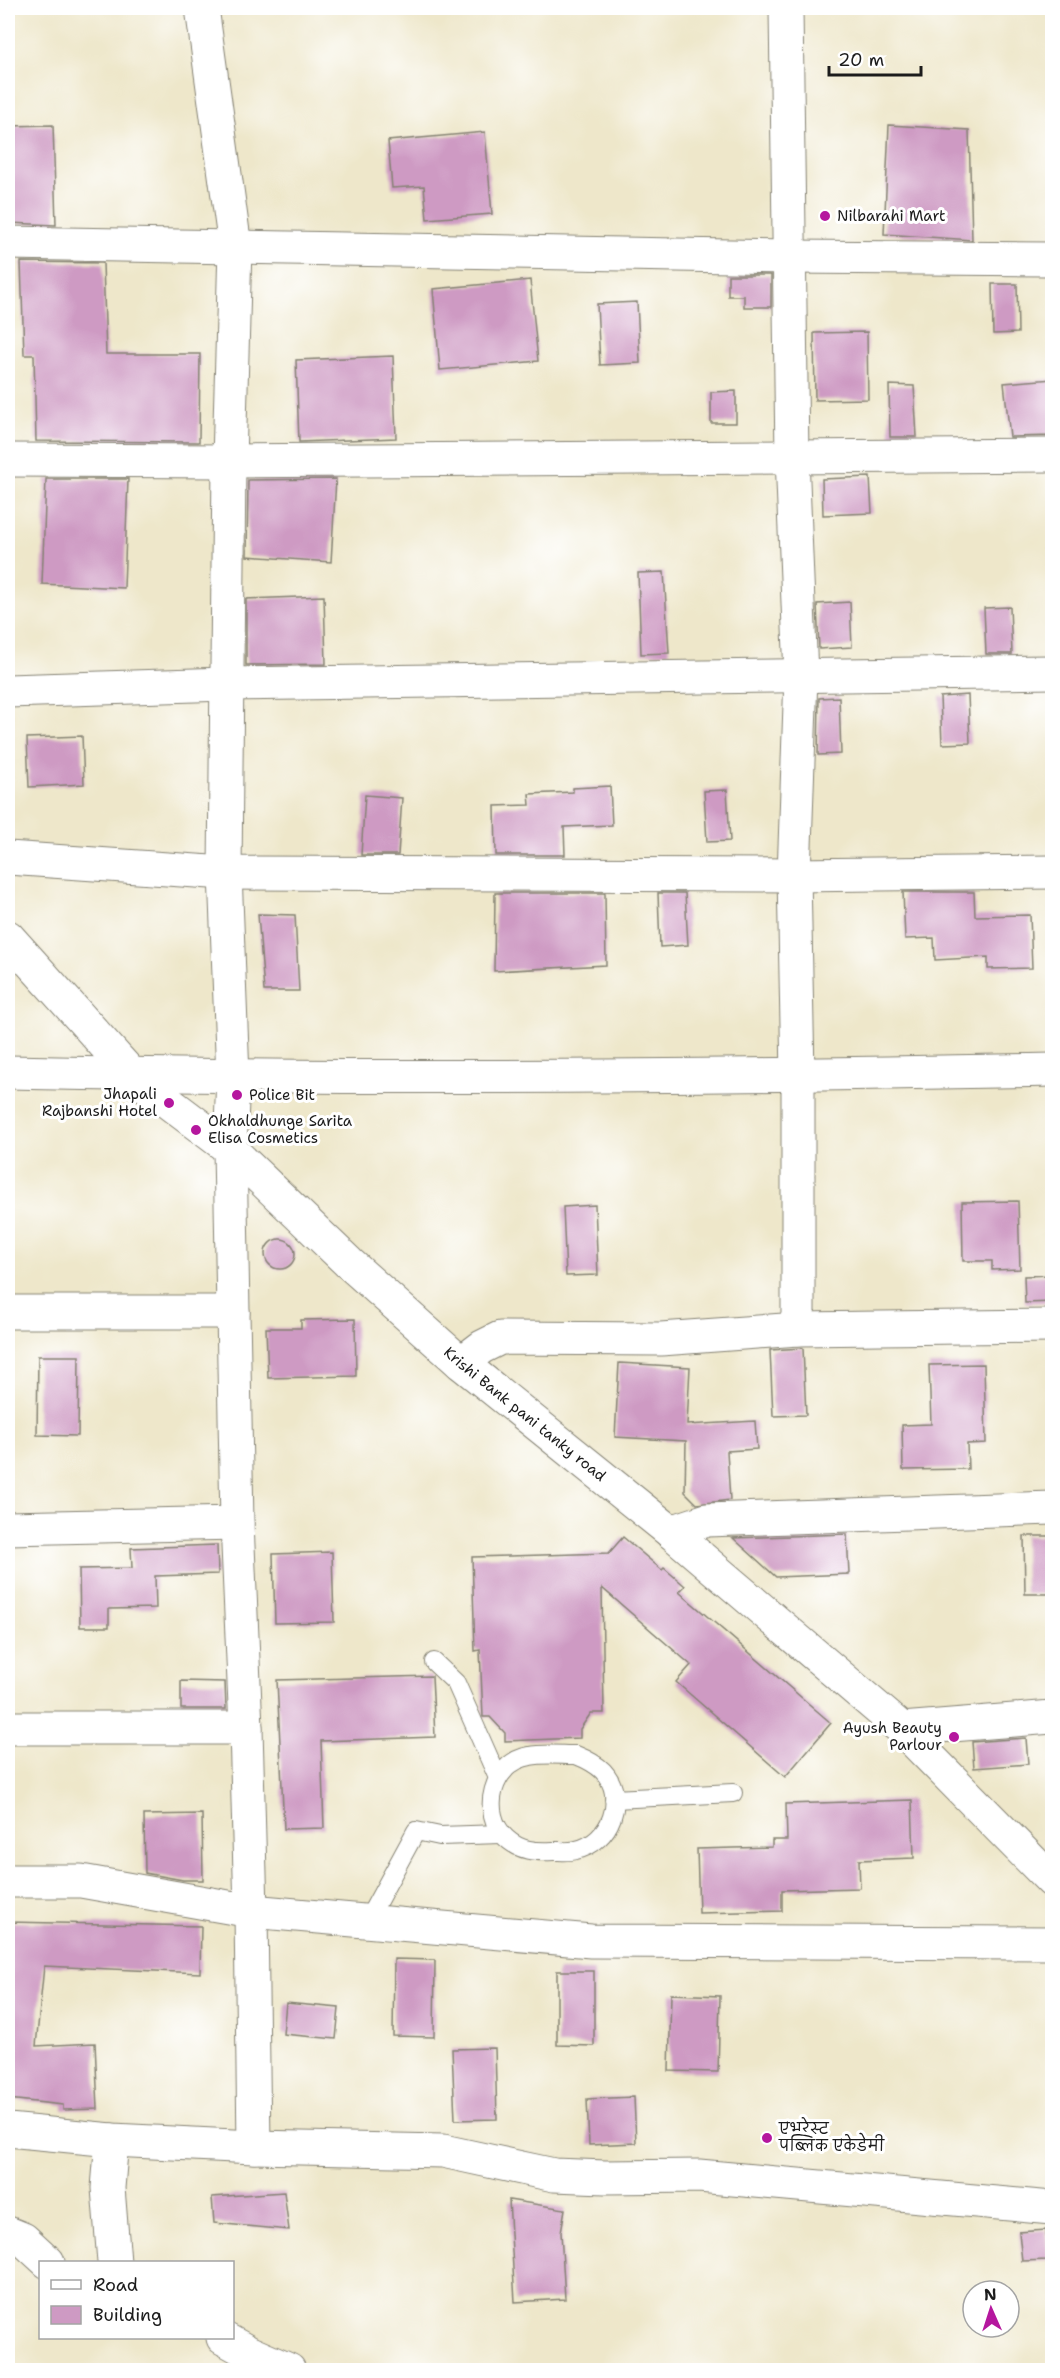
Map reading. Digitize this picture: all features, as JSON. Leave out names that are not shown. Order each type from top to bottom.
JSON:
[{"type":"street","points":[[202,8],[235,247],[229,461],[225,873],[232,1077],[230,1149],[237,1523],[251,1911],[254,2148]]},
{"type":"street","points":[[786,8],[792,458],[801,676],[794,875],[798,1075],[798,1329]]},
{"type":"street","points":[[8,243],[789,257],[1053,259]]},
{"type":"street","points":[[8,460],[229,461],[1053,455]]},
{"type":"street","points":[[8,691],[226,684],[1053,672]]},
{"type":"street","points":[[8,858],[225,873],[794,875],[1053,872]]},
{"type":"street","name":"Krishi Bank pani tanky road","points":[[8,937],[132,1075],[230,1149],[350,1263],[461,1363],[671,1532],[902,1729],[1053,1881]]},
{"type":"street","points":[[8,1072],[232,1077],[798,1075],[1053,1070]]},
{"type":"street","points":[[8,1312],[233,1312]]},
{"type":"street","points":[[461,1363],[482,1347],[500,1338],[661,1339],[798,1329],[1053,1326]]},
{"type":"street","points":[[671,1532],[706,1520],[1053,1508]]},
{"type":"street","points":[[8,1528],[237,1523]]},
{"type":"street","points":[[902,1729],[1053,1717]]},
{"type":"street","points":[[8,1728],[246,1728]]},
{"type":"street","points":[[8,1881],[81,1881],[251,1911],[591,1941],[1053,1943]]},
{"type":"street","points":[[8,2130],[112,2140],[254,2148],[443,2151],[554,2175],[699,2176],[1053,2208]]},
{"type":"street","points":[[112,2140],[108,2188],[114,2261]]},
{"type":"street","points":[[8,2233],[23,2239],[47,2261]]},
{"type":"street","points":[[226,2339],[250,2353],[289,2370]]},
{"type":"lane","points":[[434,1662],[456,1683],[498,1778]]},
{"type":"lane","points":[[576,1755],[591,1761],[604,1772],[614,1792],[615,1810],[607,1829],[598,1840],[577,1850],[534,1852],[514,1845],[501,1834],[492,1815],[491,1798],[498,1778],[511,1764],[529,1756],[576,1755]]},
{"type":"lane","points":[[614,1799],[733,1793]]},
{"type":"lane","points":[[367,1921],[416,1831],[441,1836],[501,1834]]},
{"type":"building","points":[[53,125],[56,225],[8,223],[8,126]]},
{"type":"building","points":[[889,125],[969,130],[972,240],[884,234]]},
{"type":"building","points":[[485,132],[492,214],[427,219],[424,186],[392,188],[388,141]]},
{"type":"building","points":[[21,262],[103,263],[106,354],[200,354],[199,442],[36,441],[34,355],[24,355]]},
{"type":"building","points":[[728,275],[771,275],[771,307],[744,307],[744,296],[728,296]]},
{"type":"building","points":[[530,280],[538,361],[440,370],[433,289]]},
{"type":"building","points":[[992,284],[1017,284],[1018,333],[993,334]]},
{"type":"building","points":[[637,302],[640,363],[600,365],[597,304]]},
{"type":"building","points":[[867,332],[868,399],[815,400],[814,333]]},
{"type":"building","points":[[393,356],[396,438],[299,442],[296,360]]},
{"type":"building","points":[[1053,379],[1053,436],[1010,437],[1004,383]]},
{"type":"building","points":[[889,385],[914,386],[917,437],[890,437]]},
{"type":"building","points":[[736,391],[736,423],[711,423],[711,392]]},
{"type":"building","points":[[870,477],[872,513],[823,515],[822,479]]},
{"type":"building","points":[[46,479],[128,479],[124,588],[42,584]]},
{"type":"building","points":[[336,479],[331,562],[247,556],[248,480]]},
{"type":"building","points":[[664,572],[669,653],[641,654],[638,573]]},
{"type":"building","points":[[324,596],[326,664],[246,665],[246,599]]},
{"type":"building","points":[[850,602],[852,647],[819,649],[817,604]]},
{"type":"building","points":[[1010,607],[1012,654],[986,654],[984,608]]},
{"type":"building","points":[[968,695],[970,743],[942,744],[940,697]]},
{"type":"building","points":[[839,697],[841,754],[818,755],[819,698]]},
{"type":"building","points":[[82,736],[84,784],[29,787],[27,738]]},
{"type":"building","points":[[610,786],[612,825],[564,827],[565,855],[496,855],[495,806],[530,805],[529,794],[573,792],[573,788]]},
{"type":"building","points":[[727,790],[730,841],[707,842],[704,791]]},
{"type":"building","points":[[365,795],[402,798],[398,855],[361,855]]},
{"type":"building","points":[[903,892],[974,892],[975,916],[1030,915],[1032,968],[988,969],[988,957],[935,960],[934,938],[905,939]]},
{"type":"building","points":[[495,893],[605,893],[606,965],[494,971]]},
{"type":"building","points":[[658,893],[685,893],[688,945],[660,947]]},
{"type":"building","points":[[258,914],[295,915],[299,991],[264,991]]},
{"type":"building","points":[[1018,1201],[1020,1269],[992,1270],[992,1261],[963,1261],[962,1202]]},
{"type":"building","points":[[595,1205],[598,1275],[566,1276],[563,1207]]},
{"type":"building","points":[[280,1239],[291,1243],[295,1254],[291,1265],[280,1269],[269,1265],[265,1254],[269,1243]]},
{"type":"building","points":[[1053,1275],[1053,1302],[1025,1303],[1024,1276]]},
{"type":"building","points":[[355,1319],[356,1376],[268,1378],[266,1328],[301,1328],[301,1320]]},
{"type":"building","points":[[803,1348],[806,1415],[773,1416],[770,1350]]},
{"type":"building","points":[[38,1356],[79,1356],[78,1436],[37,1435]]},
{"type":"building","points":[[619,1363],[690,1367],[687,1425],[755,1421],[757,1449],[727,1451],[730,1500],[697,1504],[685,1492],[686,1441],[615,1437]]},
{"type":"building","points":[[984,1364],[986,1443],[967,1444],[968,1469],[903,1470],[902,1425],[931,1424],[929,1365]]},
{"type":"building","points":[[847,1534],[849,1574],[776,1577],[733,1538]]},
{"type":"building","points":[[1024,1536],[1051,1536],[1052,1594],[1025,1594]]},
{"type":"building","points":[[623,1537],[685,1586],[679,1592],[831,1723],[785,1777],[676,1682],[691,1665],[602,1588],[604,1713],[591,1713],[580,1729],[580,1738],[505,1741],[505,1733],[490,1717],[483,1717],[480,1650],[475,1651],[472,1557],[609,1553]]},
{"type":"building","points":[[217,1545],[218,1574],[155,1576],[156,1608],[109,1609],[109,1627],[80,1627],[79,1569],[132,1568],[131,1548]]},
{"type":"building","points":[[332,1552],[334,1622],[275,1623],[273,1554]]},
{"type":"building","points":[[432,1676],[435,1737],[321,1741],[324,1828],[284,1829],[277,1680]]},
{"type":"building","points":[[181,1681],[225,1682],[226,1709],[181,1709]]},
{"type":"building","points":[[1026,1738],[1028,1764],[974,1768],[972,1742]]},
{"type":"building","points":[[912,1800],[914,1858],[859,1860],[860,1888],[782,1890],[782,1911],[699,1913],[697,1849],[772,1847],[772,1840],[787,1840],[786,1804]]},
{"type":"building","points":[[202,1814],[203,1880],[183,1880],[145,1873],[144,1815]]},
{"type":"building","points":[[8,1922],[201,1926],[200,1973],[44,1966],[36,2046],[95,2043],[98,2109],[63,2110],[63,2105],[8,2099],[12,2014],[8,2013]]},
{"type":"building","points":[[394,1959],[435,1960],[434,2037],[393,2036]]},
{"type":"building","points":[[557,1971],[594,1971],[594,2046],[557,2045]]},
{"type":"building","points":[[671,1994],[720,1996],[718,2072],[669,2071]]},
{"type":"building","points":[[286,2003],[339,2008],[336,2039],[283,2034]]},
{"type":"building","points":[[495,2048],[497,2119],[455,2120],[452,2049]]},
{"type":"building","points":[[634,2097],[636,2143],[589,2145],[587,2099]]},
{"type":"building","points":[[284,2192],[289,2230],[214,2223],[212,2197]]},
{"type":"building","points":[[509,2200],[565,2209],[561,2232],[565,2299],[515,2302]]},
{"type":"building","points":[[1046,2230],[1048,2260],[1022,2261],[1019,2232]]},
{"type":"place","name":"Nilbarahi Mart","points":[[825,216]]},
{"type":"place","name":"Police Bit","points":[[237,1095]]},
{"type":"place","name":"Jhapali Rajbanshi Hotel","points":[[169,1103]]},
{"type":"place","name":"Okhaldhunge Sarita Elisa Cosmetics","points":[[196,1130]]},
{"type":"place","name":"Ayush Beauty Parlour","points":[[954,1737]]},
{"type":"place","name":"एभरेस्ट पब्लिक एकेडेमी","points":[[767,2138]]}]
